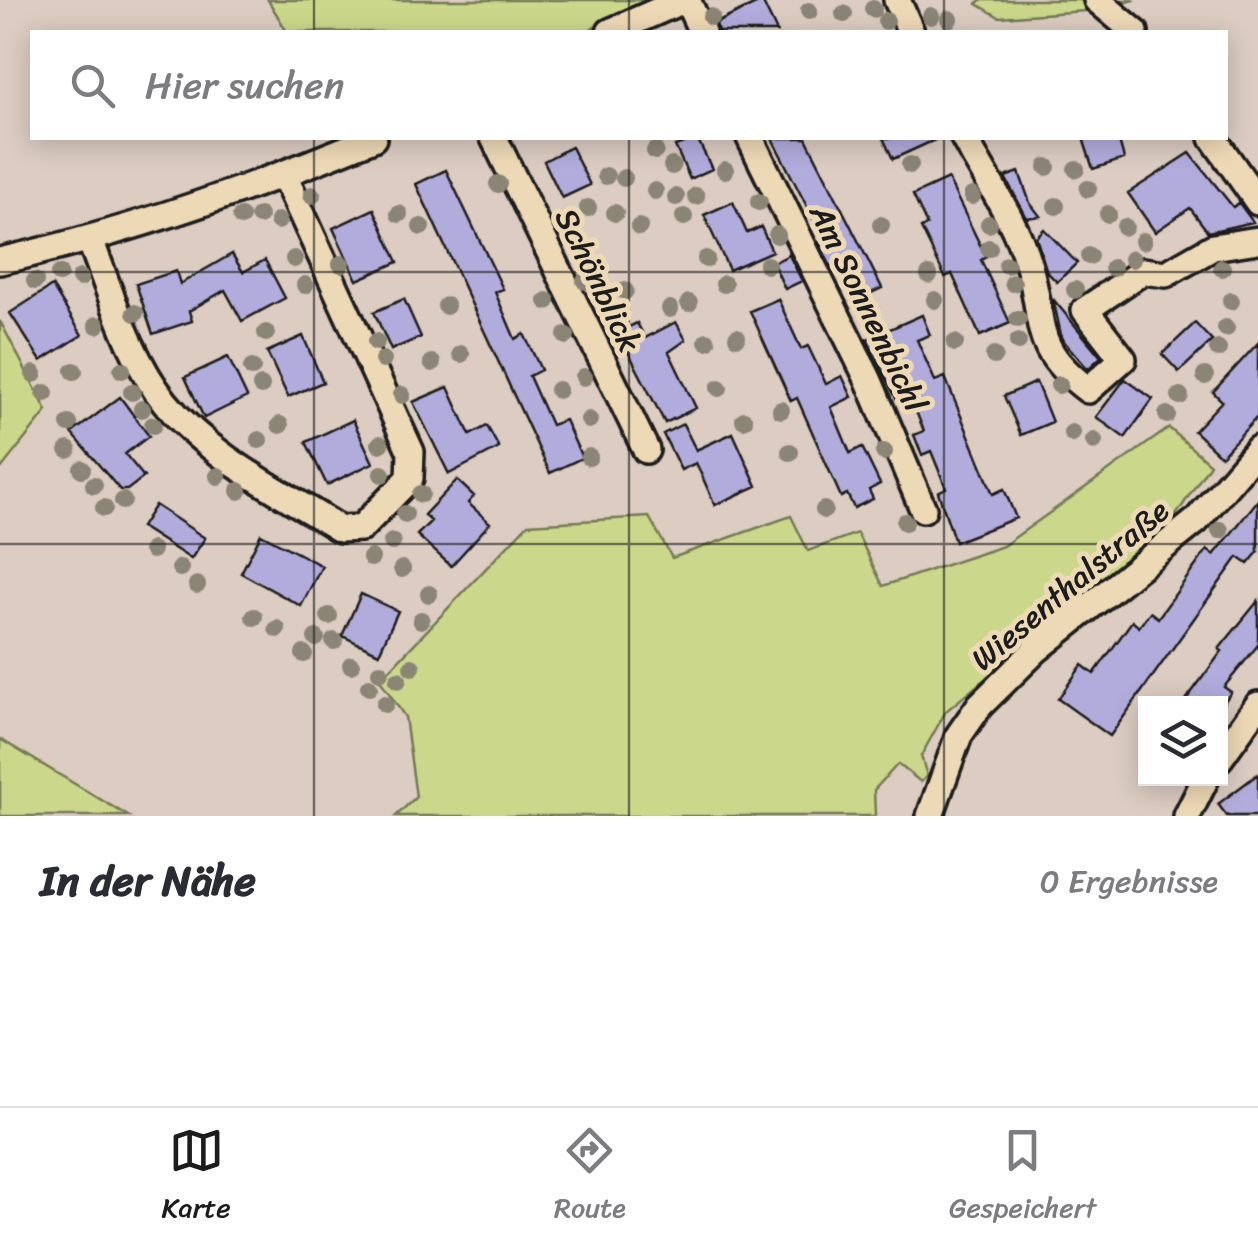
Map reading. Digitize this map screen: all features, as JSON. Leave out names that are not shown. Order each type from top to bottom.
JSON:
[{"type":"street","points":[[615,30],[685,0],[701,30]]},
{"type":"street","points":[[897,0],[909,30]]},
{"type":"street","points":[[1097,0],[1133,30]]},
{"type":"street","points":[[0,260],[90,240],[284,175],[368,140]]},
{"type":"street","name":"Schönblick","points":[[495,140],[646,450]]},
{"type":"street","name":"Am Sonnenbichl","points":[[751,140],[882,408],[923,509]]},
{"type":"street","points":[[965,140],[1028,262],[1040,336],[1064,372],[1088,390],[1123,359],[1085,310],[1143,272],[1166,274],[1213,247],[1258,240]]},
{"type":"street","points":[[1214,140],[1258,202]]},
{"type":"street","points":[[90,240],[134,347],[163,400],[204,443],[340,528],[361,528],[392,501],[410,478],[411,452],[284,175]]},
{"type":"street","name":"Wiesenthalstraße","points":[[930,816],[964,727],[995,688],[1196,522],[1258,448]]},
{"type":"street","points":[[1228,747],[1258,706]]},
{"type":"street","points":[[1187,816],[1202,786]]},
{"type":"green space","points":[[268,0],[655,0],[588,30],[286,30]]},
{"type":"green space","points":[[980,0],[1135,0],[1086,11],[999,17],[977,4]]},
{"type":"green space","points":[[0,321],[47,411],[0,470]]},
{"type":"green space","points":[[1169,428],[1210,464],[1167,529],[946,711],[921,756],[927,776],[921,782],[898,764],[874,790],[875,816],[396,816],[416,797],[405,717],[380,680],[528,524],[649,517],[672,558],[791,516],[808,551],[857,533],[883,586],[1003,546]]},
{"type":"green space","points":[[0,739],[128,816],[0,816]]},
{"type":"building","points":[[762,1],[776,30],[718,30],[716,23]]},
{"type":"building","points":[[698,140],[712,169],[690,179],[675,146]]},
{"type":"building","points":[[773,140],[807,140],[882,288],[854,301],[837,264],[831,267],[819,242],[824,240]]},
{"type":"building","points":[[884,140],[935,140],[893,159]]},
{"type":"building","points":[[1084,140],[1119,140],[1124,159],[1093,169]]},
{"type":"building","points":[[571,147],[590,185],[562,198],[544,161]]},
{"type":"building","points":[[1190,153],[1233,207],[1239,203],[1253,222],[1208,232],[1190,208],[1155,232],[1128,193]]},
{"type":"building","points":[[446,170],[503,289],[495,292],[515,339],[524,334],[541,370],[529,376],[551,425],[565,420],[582,458],[550,473],[416,184]]},
{"type":"building","points":[[1019,172],[1030,203],[1040,216],[1027,218],[1005,177]]},
{"type":"building","points":[[948,179],[986,257],[981,260],[1010,323],[980,336],[952,274],[945,277],[921,228],[927,225],[913,195]]},
{"type":"building","points":[[733,202],[747,233],[761,227],[772,251],[729,270],[704,215]]},
{"type":"building","points":[[374,209],[398,262],[357,280],[333,228]]},
{"type":"building","points":[[1044,229],[1077,263],[1057,282],[1047,272],[1036,237]]},
{"type":"building","points":[[232,254],[243,272],[265,260],[285,298],[242,321],[225,290],[189,311],[192,321],[153,334],[136,284],[176,271],[180,284]]},
{"type":"building","points":[[789,255],[802,281],[785,289],[773,263]]},
{"type":"building","points":[[52,286],[82,335],[41,361],[10,313]]},
{"type":"building","points":[[404,299],[421,337],[391,350],[374,312]]},
{"type":"building","points":[[778,299],[801,349],[808,346],[826,384],[842,376],[852,397],[831,407],[850,453],[862,447],[880,484],[869,490],[873,499],[854,508],[847,494],[841,497],[797,398],[791,401],[750,311]]},
{"type":"building","points":[[1053,299],[1101,357],[1088,369],[1062,339]]},
{"type":"building","points":[[922,315],[930,335],[917,340],[935,381],[945,377],[993,494],[1004,489],[1016,518],[955,542],[938,492],[946,488],[931,451],[922,455],[914,435],[924,431],[908,392],[896,398],[867,339]]},
{"type":"building","points":[[676,322],[686,340],[669,352],[696,408],[665,423],[618,332],[637,323],[645,338]]},
{"type":"building","points":[[1195,323],[1212,341],[1179,372],[1162,354]]},
{"type":"building","points":[[303,336],[323,382],[288,397],[267,352]]},
{"type":"building","points":[[1258,343],[1258,416],[1221,456],[1194,431],[1222,401],[1213,392]]},
{"type":"building","points":[[228,357],[247,397],[204,418],[185,377]]},
{"type":"building","points":[[1125,379],[1153,399],[1125,438],[1096,417]]},
{"type":"building","points":[[1036,382],[1052,422],[1021,435],[1004,396]]},
{"type":"building","points":[[448,387],[470,435],[487,426],[499,448],[449,474],[413,402]]},
{"type":"building","points":[[120,397],[149,436],[125,454],[144,477],[127,490],[120,490],[72,433]]},
{"type":"building","points":[[353,420],[373,463],[327,485],[306,442]]},
{"type":"building","points":[[683,424],[696,450],[733,433],[757,486],[715,505],[696,463],[681,470],[663,434]]},
{"type":"building","points":[[457,480],[474,496],[468,503],[490,523],[451,566],[417,535],[431,521],[424,515]]},
{"type":"building","points":[[1258,500],[1258,552],[1248,564],[1238,557],[1110,736],[1058,699],[1082,665],[1094,674],[1132,621],[1139,627],[1150,612],[1158,618],[1207,550],[1214,555]]},
{"type":"building","points":[[155,505],[205,538],[191,559],[141,527]]},
{"type":"building","points":[[261,534],[322,566],[301,606],[241,573]]},
{"type":"building","points":[[361,594],[398,611],[379,653],[342,636]]},
{"type":"building","points":[[1258,601],[1258,645],[1224,687],[1231,692],[1228,696],[1189,696],[1222,651],[1219,649]]},
{"type":"building","points":[[1258,774],[1258,816],[1227,816],[1218,804]]}]
